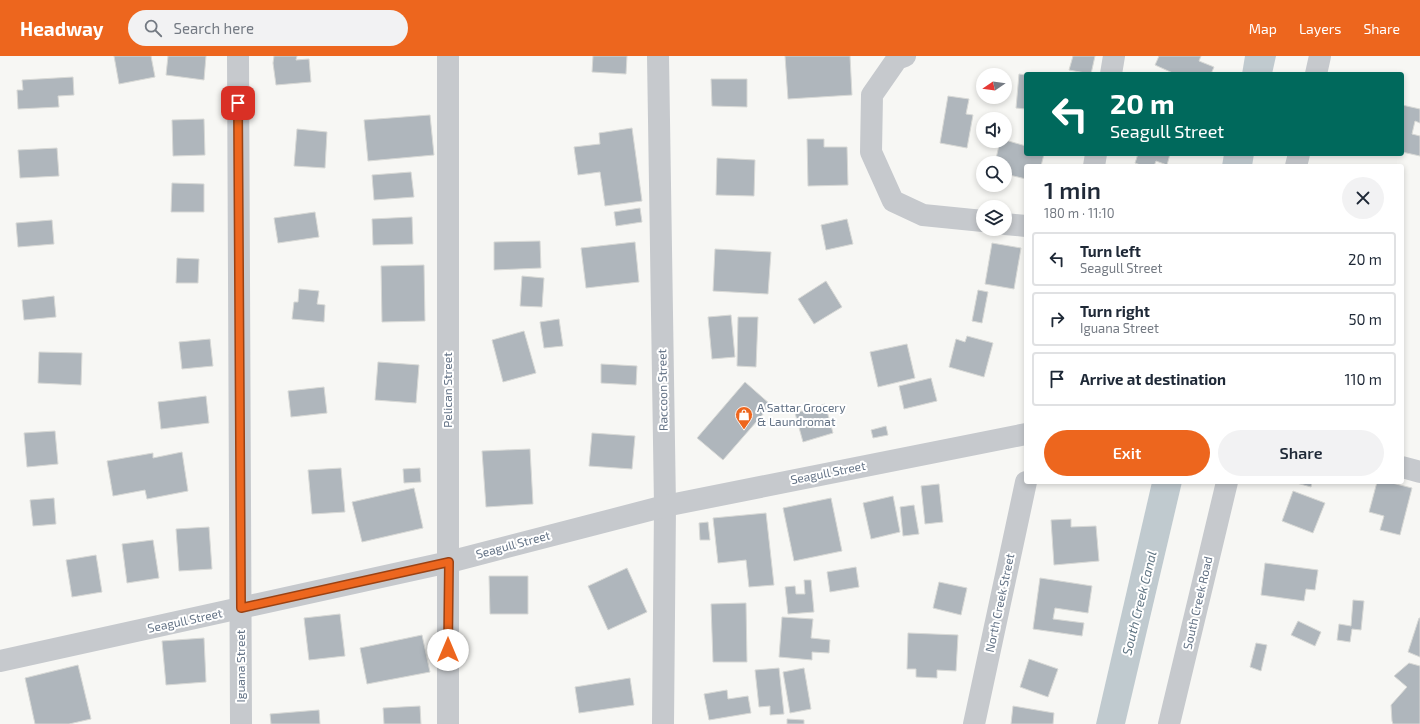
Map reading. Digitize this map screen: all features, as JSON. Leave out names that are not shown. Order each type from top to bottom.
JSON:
[{"type":"street","name":"Iguana Street","points":[[238,56],[242,724]]},
{"type":"street","name":"Pelican Street","points":[[448,56],[448,724]]},
{"type":"street","name":"Raccoon Street","points":[[658,56],[665,506],[663,724]]},
{"type":"street","points":[[905,56],[897,59],[872,95],[871,152],[892,201],[923,215],[976,220]]},
{"type":"street","points":[[1111,72],[1114,56]]},
{"type":"street","points":[[1316,72],[1320,56]]},
{"type":"street","points":[[1012,225],[1024,226]]},
{"type":"street","name":"Seagull Street","points":[[0,661],[449,562],[665,506],[1024,434]]},
{"type":"street","points":[[1404,468],[1420,472]]},
{"type":"street","name":"North Creek Street","points":[[974,724],[1026,484]]},
{"type":"street","name":"South Creek Road","points":[[1169,724],[1227,484]]},
{"type":"water","points":[[1245,56],[1276,56],[1272,72],[1242,72]]},
{"type":"water","points":[[1224,156],[1254,156],[1252,164],[1222,164]]},
{"type":"water","name":"South Creek Canal","points":[[1152,484],[1182,484],[1125,724],[1096,724]]},
{"type":"building","points":[[114,56],[151,56],[155,77],[119,84]]},
{"type":"building","points":[[168,56],[206,56],[204,80],[166,75]]},
{"type":"building","points":[[274,56],[297,56],[296,60],[309,59],[311,82],[276,85],[273,63]]},
{"type":"building","points":[[593,56],[627,56],[626,74],[592,72]]},
{"type":"building","points":[[785,56],[850,56],[852,95],[788,99]]},
{"type":"building","points":[[1073,56],[1095,56],[1091,72],[1069,70]]},
{"type":"building","points":[[1159,56],[1201,56],[1199,61],[1214,67],[1212,72],[1171,72],[1155,65]]},
{"type":"building","points":[[1019,74],[1024,75],[1024,109],[1016,108]]},
{"type":"building","points":[[73,77],[74,95],[58,96],[59,107],[18,109],[17,90],[23,90],[22,80]]},
{"type":"building","points":[[711,79],[747,79],[747,107],[712,106]]},
{"type":"building","points":[[948,96],[969,99],[966,114],[973,115],[967,148],[940,143]]},
{"type":"building","points":[[1404,105],[1420,109],[1420,123],[1415,121],[1412,134],[1420,136],[1420,156],[1404,152]]},
{"type":"building","points":[[430,115],[434,155],[368,161],[364,120]]},
{"type":"building","points":[[204,119],[205,155],[173,156],[172,120]]},
{"type":"building","points":[[632,128],[642,201],[605,206],[600,172],[578,175],[574,147],[600,144],[599,133]]},
{"type":"building","points":[[297,129],[327,132],[325,168],[294,166]]},
{"type":"building","points":[[807,139],[824,139],[824,147],[847,147],[848,185],[808,186]]},
{"type":"building","points":[[1012,142],[1024,145],[1024,156],[1044,156],[1042,164],[1024,164],[1024,179],[1012,176],[1012,156],[997,156],[998,148],[1012,148]]},
{"type":"building","points":[[57,148],[59,176],[20,178],[18,150]]},
{"type":"building","points":[[1137,156],[1169,156],[1167,164],[1156,161],[1155,164],[1135,163]]},
{"type":"building","points":[[717,158],[755,160],[754,196],[716,195]]},
{"type":"building","points":[[411,172],[414,197],[374,200],[372,175]]},
{"type":"building","points":[[172,183],[204,184],[204,212],[171,212]]},
{"type":"building","points":[[640,208],[642,222],[616,226],[614,212]]},
{"type":"building","points":[[315,212],[319,237],[278,243],[274,218]]},
{"type":"building","points":[[412,217],[413,244],[373,245],[372,219]]},
{"type":"building","points":[[847,219],[853,244],[826,250],[821,225]]},
{"type":"building","points":[[52,220],[54,244],[18,247],[16,223]]},
{"type":"building","points":[[540,241],[541,268],[494,270],[494,242]]},
{"type":"building","points":[[635,242],[639,282],[586,288],[581,248]]},
{"type":"building","points":[[992,243],[1021,248],[1014,289],[985,284]]},
{"type":"building","points":[[715,249],[771,252],[768,294],[713,291]]},
{"type":"building","points":[[177,258],[199,259],[198,283],[176,283]]},
{"type":"building","points":[[424,265],[425,321],[382,322],[381,266]]},
{"type":"building","points":[[522,276],[544,278],[542,307],[520,306]]},
{"type":"building","points":[[826,281],[842,307],[814,324],[798,299]]},
{"type":"building","points":[[299,289],[319,291],[317,304],[325,305],[324,322],[292,319],[294,302],[298,302]]},
{"type":"building","points":[[978,290],[988,292],[982,323],[972,321]]},
{"type":"building","points":[[54,296],[56,317],[24,320],[22,300]]},
{"type":"building","points":[[731,315],[735,357],[712,359],[708,317]]},
{"type":"building","points":[[738,317],[758,317],[756,367],[737,366]]},
{"type":"building","points":[[559,319],[563,346],[544,348],[540,322]]},
{"type":"building","points":[[524,331],[536,373],[503,382],[492,340]]},
{"type":"building","points":[[967,336],[993,343],[984,377],[949,367],[956,339],[965,342]]},
{"type":"building","points":[[210,339],[213,366],[182,369],[179,342]]},
{"type":"building","points":[[907,344],[915,378],[878,387],[870,352]]},
{"type":"building","points":[[39,352],[82,353],[81,385],[38,383]]},
{"type":"building","points":[[378,362],[419,365],[416,403],[375,400]]},
{"type":"building","points":[[601,364],[637,366],[636,385],[601,383]]},
{"type":"building","points":[[931,378],[937,401],[904,409],[899,386]]},
{"type":"building","points":[[745,382],[771,405],[723,460],[697,438]]},
{"type":"building","points":[[324,387],[327,413],[291,417],[288,391]]},
{"type":"building","points":[[206,396],[209,423],[161,429],[158,402]]},
{"type":"building","points":[[825,404],[833,433],[803,442],[795,413]]},
{"type":"building","points":[[886,426],[888,435],[873,438],[871,430]]},
{"type":"building","points":[[55,431],[58,464],[27,467],[24,433]]},
{"type":"building","points":[[592,433],[635,436],[632,469],[589,466]]},
{"type":"building","points":[[530,449],[533,504],[486,507],[482,451]]},
{"type":"building","points":[[182,452],[188,491],[147,499],[145,490],[113,496],[107,461],[153,453],[153,458]]},
{"type":"building","points":[[341,468],[345,512],[312,514],[308,470]]},
{"type":"building","points":[[420,468],[421,482],[404,483],[403,469]]},
{"type":"building","points":[[939,484],[943,522],[925,524],[921,486]]},
{"type":"building","points":[[1300,484],[1312,484],[1311,487]]},
{"type":"building","points":[[1376,484],[1396,484],[1412,488],[1400,535],[1380,530],[1384,516],[1369,512]]},
{"type":"building","points":[[414,488],[423,528],[362,542],[352,502]]},
{"type":"building","points":[[1293,491],[1325,503],[1313,533],[1282,521]]},
{"type":"building","points":[[893,496],[900,532],[871,539],[863,503]]},
{"type":"building","points":[[54,498],[56,524],[33,526],[30,500]]},
{"type":"building","points":[[831,498],[842,551],[794,561],[783,508]]},
{"type":"building","points":[[914,505],[919,534],[903,536],[900,507]]},
{"type":"building","points":[[766,513],[774,585],[749,587],[746,560],[718,563],[713,518]]},
{"type":"building","points":[[1071,519],[1071,527],[1096,526],[1099,561],[1054,565],[1051,520]]},
{"type":"building","points":[[708,522],[710,540],[700,540],[699,523]]},
{"type":"building","points":[[209,527],[212,569],[179,571],[176,529]]},
{"type":"building","points":[[153,540],[159,578],[127,583],[122,544]]},
{"type":"building","points":[[96,555],[102,592],[72,597],[66,560]]},
{"type":"building","points":[[1265,563],[1318,570],[1315,590],[1306,589],[1304,601],[1261,595]]},
{"type":"building","points":[[856,567],[859,587],[830,592],[827,572]]},
{"type":"building","points":[[627,568],[647,612],[608,630],[588,586]]},
{"type":"building","points":[[489,576],[528,576],[528,614],[490,614]]},
{"type":"building","points":[[1040,578],[1092,586],[1088,613],[1055,608],[1053,619],[1084,623],[1082,636],[1033,629]]},
{"type":"building","points":[[804,580],[811,580],[814,612],[788,614],[785,587],[795,586],[796,594],[805,594]]},
{"type":"building","points":[[939,582],[967,588],[961,615],[933,608]]},
{"type":"building","points":[[1353,600],[1364,601],[1361,630],[1352,629],[1350,642],[1337,640],[1339,624],[1351,626]]},
{"type":"building","points":[[746,603],[747,662],[713,662],[711,604]]},
{"type":"building","points":[[340,614],[345,656],[309,660],[304,618]]},
{"type":"building","points":[[782,617],[813,619],[811,638],[830,640],[829,653],[812,652],[812,660],[779,657]]},
{"type":"building","points":[[1420,618],[1420,657],[1408,652]]},
{"type":"building","points":[[1298,621],[1321,632],[1315,646],[1291,635]]},
{"type":"building","points":[[908,633],[958,635],[956,671],[937,670],[937,678],[916,677],[916,669],[907,669]]},
{"type":"building","points":[[422,635],[430,672],[367,684],[360,648]]},
{"type":"building","points":[[204,638],[206,682],[166,685],[162,641]]},
{"type":"building","points":[[1256,643],[1267,645],[1261,671],[1250,667]]},
{"type":"building","points":[[1029,659],[1058,669],[1048,697],[1020,687]]},
{"type":"building","points":[[1409,663],[1420,666],[1420,724],[1393,724],[1391,705],[1407,687],[1394,676]]},
{"type":"building","points":[[78,665],[91,719],[69,724],[35,724],[25,678]]},
{"type":"building","points":[[779,668],[784,714],[770,715],[770,706],[759,707],[755,670]]},
{"type":"building","points":[[804,668],[811,709],[790,713],[783,672]]},
{"type":"building","points":[[630,678],[634,705],[579,713],[575,687]]},
{"type":"building","points":[[727,690],[728,699],[748,696],[751,713],[709,720],[704,694]]},
{"type":"building","points":[[420,706],[421,724],[384,724],[383,708]]},
{"type":"building","points":[[1013,706],[1054,713],[1053,724],[1011,724]]},
{"type":"building","points":[[319,710],[320,724],[271,724],[270,714]]},
{"type":"building","points":[[787,719],[804,720],[804,724],[787,724]]},
{"type":"place","name":"A Sattar Grocery & Laundromat","points":[[744,430]]},
{"type":"route","points":[[238,103],[241,608],[449,562],[448,650]]}]
